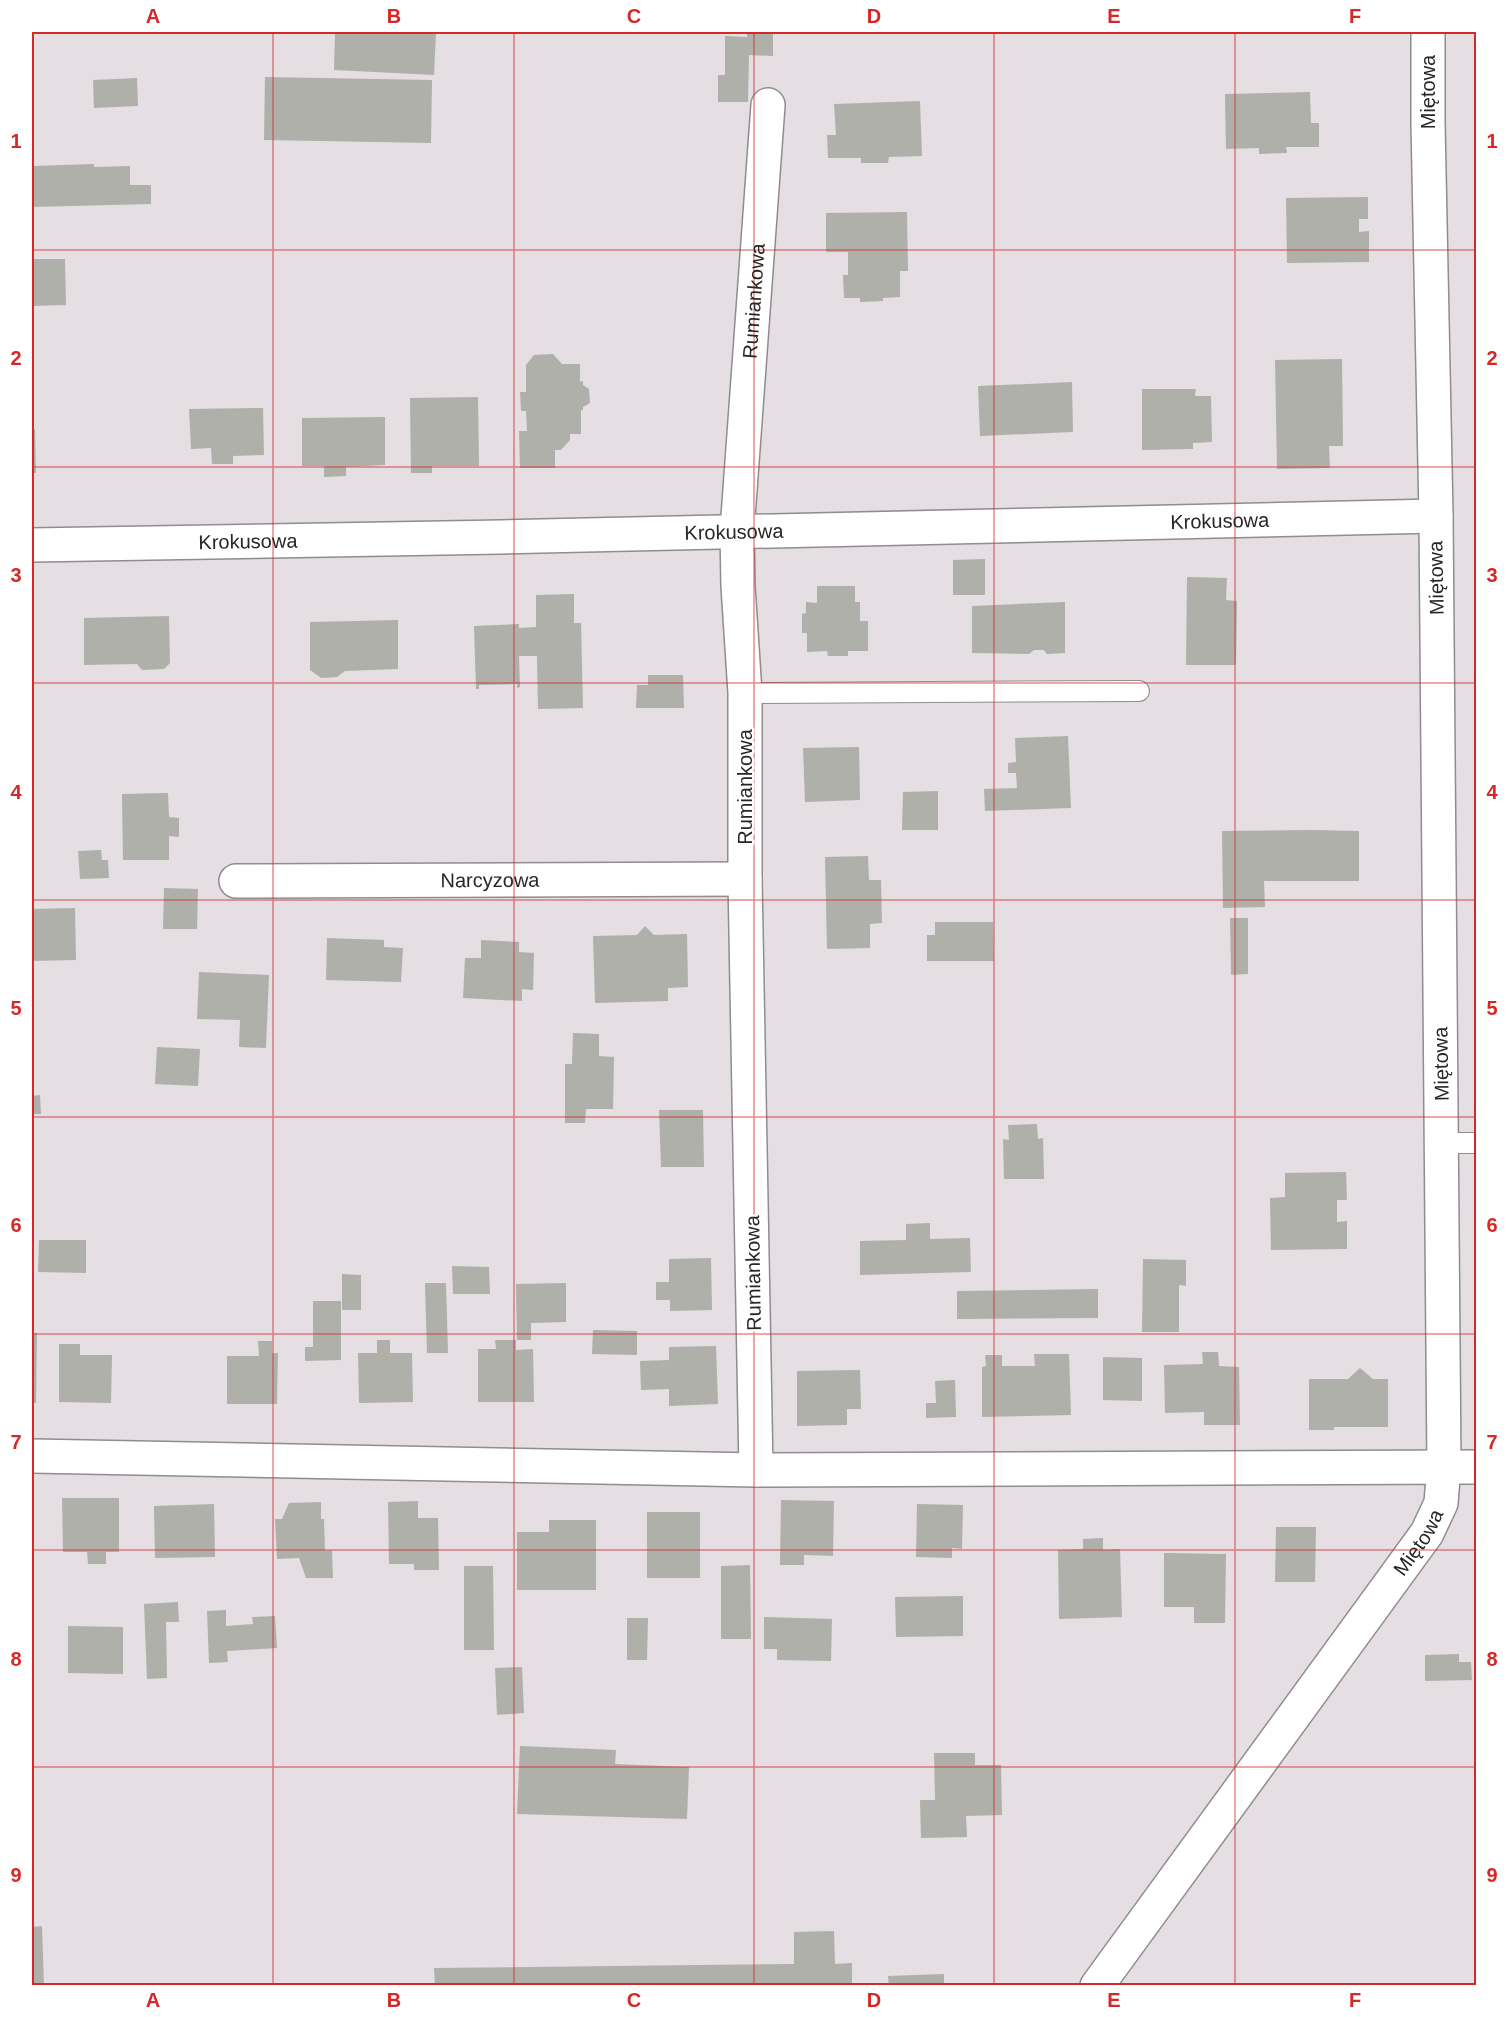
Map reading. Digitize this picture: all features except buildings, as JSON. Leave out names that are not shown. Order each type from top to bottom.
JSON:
[{"type":"street","name":"Miętowa","points":[[1097,1986],[1428,1533],[1441,1503],[1444,1466],[1442,1143],[1436,516],[1428,32]]},
{"type":"street","name":"Rumiankowa","points":[[756,1470],[745,879],[745,693],[738,586],[738,531],[768,105]]},
{"type":"street","name":"Krokusowa","points":[[32,545],[1436,516]]},
{"type":"street","name":"Narcyzowa","points":[[236,881],[745,879]]},
{"type":"street","points":[[32,1456],[756,1470],[1476,1467]]},
{"type":"lane","points":[[745,693],[1139,692]]},
{"type":"lane","points":[[1442,1143],[1476,1143]]}]
